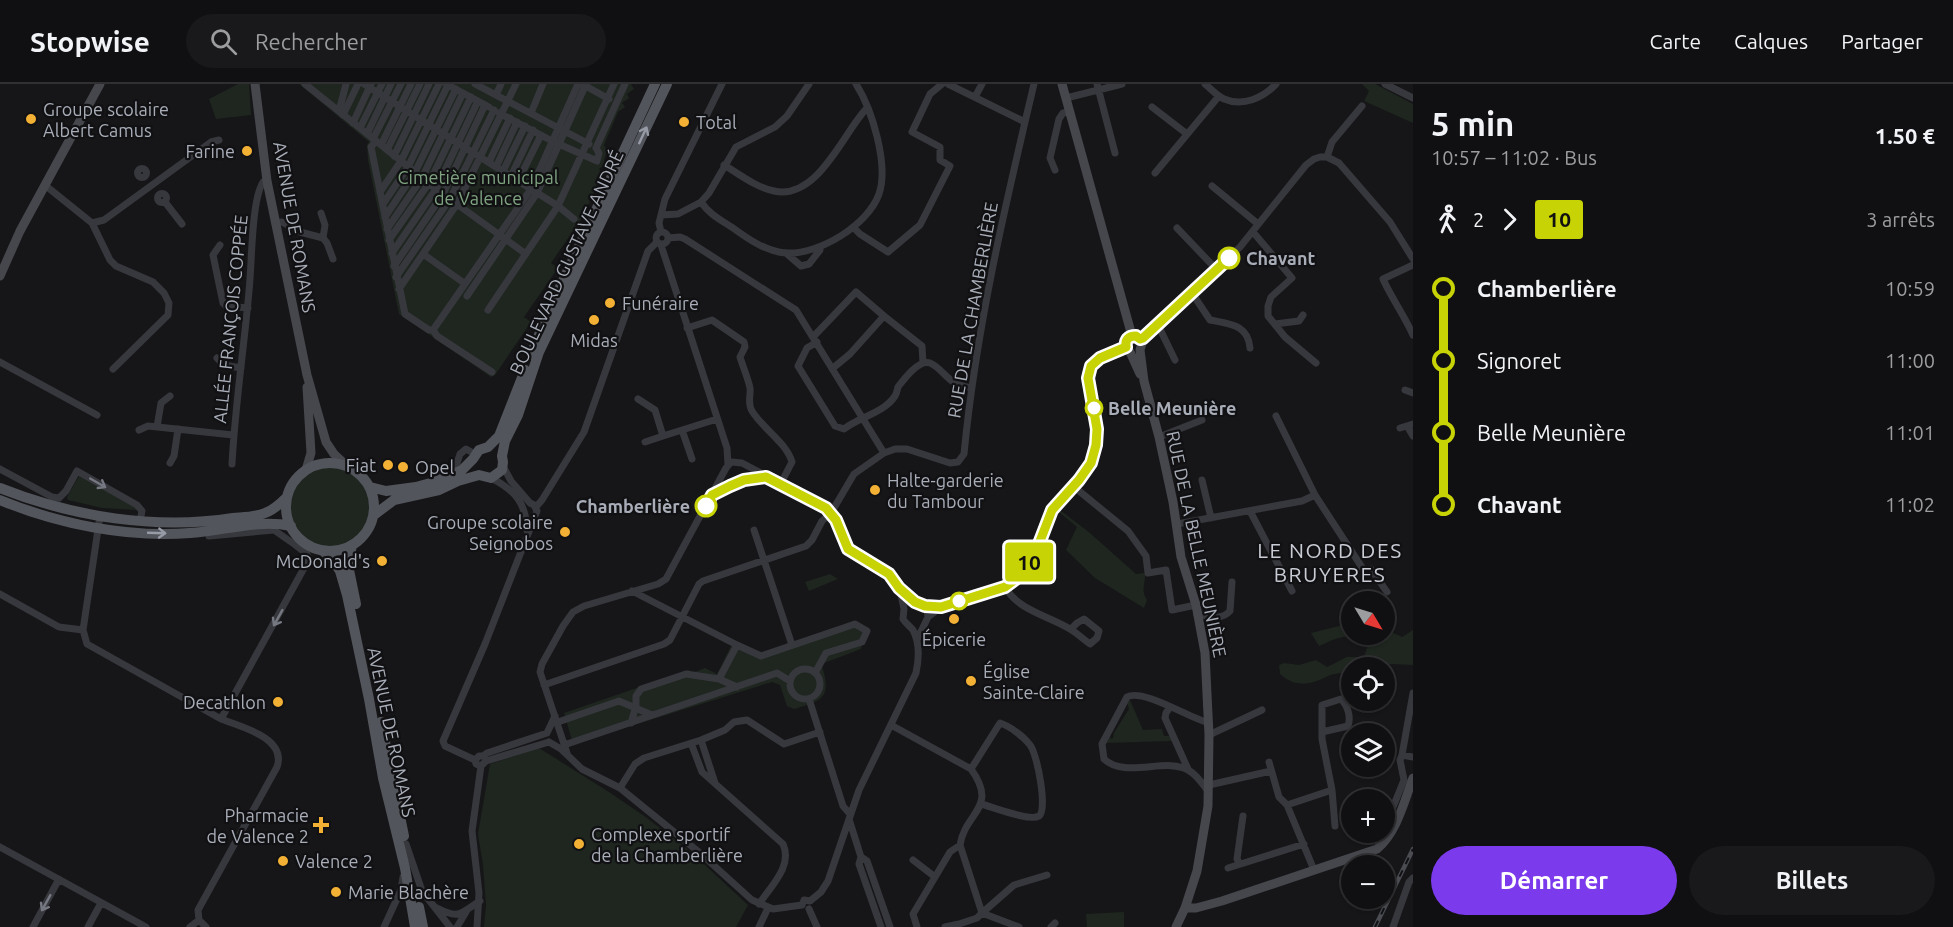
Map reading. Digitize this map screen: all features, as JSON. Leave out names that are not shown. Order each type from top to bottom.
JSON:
[{"type":"main road","name":"BOULEVARD GUSTAVE ANDRÉ","points":[[370,487],[386,491],[397,490],[434,482],[453,475],[488,447],[502,432],[546,317],[655,84]]},
{"type":"main road","name":"BOULEVARD GUSTAVE ANDRÉ","points":[[491,478],[499,474],[506,441],[518,415],[539,352],[667,84]]},
{"type":"main road","points":[[488,447],[496,449],[502,461]]},
{"type":"main road","points":[[474,456],[473,465],[479,475]]},
{"type":"main road","points":[[330,463],[347,466],[358,472],[370,487],[375,506],[374,515],[364,536],[352,545],[335,551],[323,550],[304,542],[291,526],[287,512],[287,497],[294,482],[306,470],[330,463]]},
{"type":"main road","points":[[374,515],[394,500],[440,490],[458,481],[479,475],[491,478]]},
{"type":"main road","points":[[0,488],[59,502],[100,516],[140,521],[272,523],[291,526]]},
{"type":"main road","points":[[0,500],[39,514],[99,528],[157,534],[188,534],[250,524],[287,497]]},
{"type":"main road","name":"AVENUE DE ROMANS","points":[[352,545],[349,559],[350,573],[423,927]]},
{"type":"main road","name":"AVENUE DE ROMANS","points":[[323,550],[337,566],[342,576],[369,699],[383,778],[405,868],[415,927]]},
{"type":"street","points":[[0,276],[20,231],[100,84]]},
{"type":"street","name":"AVENUE DE ROMANS","points":[[255,84],[267,181],[307,375],[326,442],[334,454],[347,466]]},
{"type":"street","points":[[305,84],[436,189],[526,254]]},
{"type":"street","points":[[341,113],[346,84]]},
{"type":"street","points":[[341,113],[358,84]]},
{"type":"street","points":[[360,128],[382,84]]},
{"type":"street","points":[[377,142],[385,97],[391,84]]},
{"type":"street","points":[[377,142],[392,101],[401,84]]},
{"type":"street","points":[[403,108],[411,84]]},
{"type":"street","points":[[420,84],[371,147],[405,314],[429,330],[433,330],[437,336],[492,372]]},
{"type":"street","points":[[418,117],[429,84]]},
{"type":"street","points":[[380,192],[418,117],[439,84]]},
{"type":"street","points":[[382,204],[408,167],[447,85],[541,135],[597,161],[600,153],[596,148],[475,84]]},
{"type":"street","points":[[496,95],[501,84]]},
{"type":"street","points":[[399,289],[458,204],[516,84]]},
{"type":"street","points":[[531,113],[543,84]]},
{"type":"street","points":[[467,296],[534,191],[583,84],[617,102]]},
{"type":"street","points":[[488,310],[558,206],[614,84]]},
{"type":"street","points":[[596,148],[625,84]]},
{"type":"street","points":[[661,232],[659,223],[665,199],[722,84]]},
{"type":"street","points":[[661,215],[678,214],[701,202],[709,193],[735,147],[775,127],[787,116],[809,84]]},
{"type":"street","points":[[786,253],[820,247],[854,227],[868,213],[878,196],[882,181],[881,162],[864,98],[856,84]]},
{"type":"street","points":[[854,227],[860,234],[888,252],[920,225],[950,166],[940,160],[940,147],[912,132],[930,94],[942,84]]},
{"type":"street","points":[[948,84],[1025,122]]},
{"type":"street","points":[[975,97],[982,84]]},
{"type":"street","name":"RUE DE LA CHAMBERLIÈRE","points":[[884,453],[895,449],[907,449],[950,463],[958,462],[964,454],[970,388],[1003,216],[1034,84]]},
{"type":"street","name":"RUE DE LA BELLE MEUNIÈRE","points":[[1062,84],[1159,437],[1177,524],[1181,557],[1204,642],[1209,723],[1209,788],[1197,871],[1176,927]]},
{"type":"street","points":[[1066,98],[1097,87],[1122,84]]},
{"type":"street","points":[[1205,84],[1219,96],[1236,102],[1255,100],[1270,91],[1275,84]]},
{"type":"street","points":[[1385,84],[1413,98]]},
{"type":"street","points":[[353,123],[368,85],[558,206],[574,219]]},
{"type":"street","points":[[1097,87],[1115,153]]},
{"type":"street","points":[[387,229],[418,175],[459,91]]},
{"type":"street","points":[[1155,173],[1219,96]]},
{"type":"street","points":[[390,240],[429,183],[451,138],[474,99]]},
{"type":"street","points":[[392,253],[436,189],[458,143],[474,99]]},
{"type":"street","points":[[394,266],[443,194],[485,105]]},
{"type":"street","points":[[1327,157],[1332,142],[1362,106]]},
{"type":"street","points":[[1152,107],[1188,134]]},
{"type":"street","points":[[724,165],[765,189],[782,192],[793,190],[808,182],[823,169],[859,116],[867,108]]},
{"type":"street","points":[[396,277],[450,199],[494,110]]},
{"type":"street","points":[[1055,170],[1050,158],[1059,118],[1063,113],[1069,112]]},
{"type":"street","points":[[489,162],[514,120]]},
{"type":"street","points":[[496,167],[514,120]]},
{"type":"street","points":[[503,171],[525,126]]},
{"type":"street","points":[[515,179],[533,130]]},
{"type":"street","points":[[515,179],[541,135]]},
{"type":"street","points":[[92,223],[105,220],[211,142],[219,140]]},
{"type":"street","points":[[917,640],[928,617],[941,607],[1005,587],[1021,575],[1037,549],[1052,510],[1091,463],[1097,429],[1088,378],[1091,366],[1100,358],[1134,345],[1158,326],[1217,270],[1252,232],[1306,165],[1314,159],[1327,157],[1339,163],[1390,222],[1413,259]]},
{"type":"street","points":[[385,217],[418,175]]},
{"type":"street","points":[[146,177],[159,194],[166,195],[165,202],[182,224]]},
{"type":"street","name":"ALLÉE FRANÇOIS COPPÉE","points":[[232,464],[253,234],[259,190],[263,182],[267,181]]},
{"type":"street","points":[[46,186],[92,223],[110,260],[116,266],[153,282],[164,293],[169,303],[168,315],[113,369]]},
{"type":"street","points":[[1212,186],[1258,224]]},
{"type":"street","points":[[701,202],[706,210],[745,237],[756,244],[786,253],[801,266],[809,264],[820,247]]},
{"type":"street","points":[[321,213],[325,225],[323,238]]},
{"type":"street","points":[[275,223],[282,222],[300,232],[323,238],[333,259]]},
{"type":"street","points":[[1177,228],[1217,270]]},
{"type":"street","points":[[661,232],[666,233],[668,238]]},
{"type":"street","points":[[661,232],[657,235],[659,243],[727,448],[726,478],[734,484]]},
{"type":"street","points":[[1252,232],[1292,278],[1271,297],[1268,316],[1285,338],[1316,363]]},
{"type":"street","points":[[433,330],[464,283],[503,237]]},
{"type":"street","points":[[530,510],[540,503],[584,432],[648,251],[659,243],[667,242],[668,238]]},
{"type":"street","points":[[544,685],[670,640],[699,584],[806,546],[812,540],[822,521],[831,513],[854,474],[884,453],[796,310],[685,239],[668,238]]},
{"type":"street","points":[[220,245],[213,255],[223,303],[226,306],[248,308]]},
{"type":"street","points":[[423,254],[464,283]]},
{"type":"street","points":[[1413,265],[1383,279],[1393,302],[1405,317],[1413,335]]},
{"type":"street","points":[[923,363],[922,346],[856,292],[807,348],[798,366],[835,426],[844,429],[853,421],[884,407],[895,396],[897,388],[918,365],[923,363],[931,363],[954,383],[970,388]]},
{"type":"street","points":[[1192,293],[1210,320],[1239,326],[1249,339],[1250,348]]},
{"type":"street","points":[[1275,324],[1299,321],[1303,315]]},
{"type":"street","points":[[833,368],[850,354],[884,316]]},
{"type":"street","points":[[687,328],[712,320],[744,342],[746,347],[740,357],[750,390],[748,400],[752,411],[761,425],[789,453],[792,462],[781,483]]},
{"type":"street","points":[[1158,326],[1175,360]]},
{"type":"street","points":[[217,358],[224,365],[241,368]]},
{"type":"street","points":[[0,362],[97,415]]},
{"type":"street","name":"AVENUE DE ROMANS","points":[[306,470],[311,453],[307,375]]},
{"type":"street","points":[[157,427],[161,403],[170,396]]},
{"type":"street","points":[[638,399],[655,410],[663,436]]},
{"type":"street","points":[[1276,416],[1315,495],[1365,572],[1371,569],[1386,591]]},
{"type":"street","points":[[645,442],[717,419]]},
{"type":"street","points":[[1159,437],[1202,420]]},
{"type":"street","points":[[139,430],[148,426],[233,435]]},
{"type":"street","points":[[1407,426],[1413,436]]},
{"type":"street","points":[[170,463],[174,456],[178,429]]},
{"type":"street","points":[[682,430],[692,459]]},
{"type":"street","points":[[727,448],[742,463],[747,474],[744,480]]},
{"type":"street","points":[[502,461],[511,482],[530,510],[527,531],[485,645],[443,737],[446,746],[481,761],[631,723],[777,673],[790,681]]},
{"type":"street","points":[[567,753],[540,668],[563,626],[573,612],[584,606],[658,584],[666,579],[726,468],[735,461],[820,503],[831,513],[840,527],[848,549],[885,571],[915,602],[925,606],[941,607]]},
{"type":"street","points":[[0,469],[43,498]]},
{"type":"street","points":[[59,502],[77,471],[137,505],[141,511],[140,521]]},
{"type":"street","points":[[712,495],[744,480],[766,477]]},
{"type":"street","points":[[491,478],[512,491],[530,510]]},
{"type":"street","points":[[1202,480],[1211,518]]},
{"type":"street","points":[[1073,486],[1128,531],[1146,556],[1148,573],[1166,570],[1172,610],[1196,609],[1219,618],[1226,615],[1230,611],[1232,582]]},
{"type":"street","points":[[1177,524],[1302,501],[1315,495]]},
{"type":"street","points":[[1250,511],[1292,591]]},
{"type":"street","points":[[100,516],[83,634],[90,646],[221,719],[245,728],[269,741],[277,748],[280,757],[277,767],[198,910],[199,920],[206,927]]},
{"type":"street","points":[[221,719],[309,559],[307,554],[277,532],[250,524]]},
{"type":"street","points":[[754,530],[792,645]]},
{"type":"street","points":[[1005,587],[1025,608],[1071,629]]},
{"type":"street","points":[[549,731],[552,743],[567,753],[582,769],[620,788],[759,904],[777,909],[807,905],[825,887],[862,782],[916,673],[919,660],[917,640],[903,619],[904,609],[899,588]]},
{"type":"street","points":[[632,591],[761,656],[855,624],[867,631],[862,642],[826,653],[815,674]]},
{"type":"street","points":[[0,594],[59,627],[83,634]]},
{"type":"street","points":[[904,609],[915,602]]},
{"type":"street","points":[[925,606],[928,617]]},
{"type":"street","points":[[910,627],[922,626]]},
{"type":"street","points":[[719,679],[737,645]]},
{"type":"street","points":[[802,670],[815,674],[819,687],[809,699],[801,699],[793,694],[790,681],[794,674],[802,670]]},
{"type":"street","points":[[631,723],[636,706],[636,696],[641,689],[686,674],[719,679],[736,687]]},
{"type":"street","points":[[1395,802],[1404,780],[1402,756],[1413,693]]},
{"type":"street","points":[[1209,723],[1135,694],[1130,695],[1102,744],[1104,759],[1117,767],[1180,767],[1190,771],[1209,788],[1271,771]]},
{"type":"street","points":[[809,699],[843,806],[850,817],[861,857],[859,864],[880,927]]},
{"type":"street","points":[[1322,732],[1348,726],[1350,720],[1346,704],[1341,699],[1322,705],[1322,732],[1332,790],[1335,826]]},
{"type":"street","points":[[477,927],[480,901],[472,831],[481,761],[487,753],[549,731],[557,723],[619,701],[636,706],[652,715]]},
{"type":"street","points":[[1170,707],[1165,718],[1190,771]]},
{"type":"street","points":[[1209,735],[1262,710]]},
{"type":"street","points":[[620,788],[635,764],[644,758],[701,740],[741,720],[747,720],[784,744],[820,732]]},
{"type":"street","points":[[549,731],[557,723]]},
{"type":"street","points":[[970,769],[1000,723],[1006,725],[1030,744],[1035,754],[1044,802],[1043,812],[1030,818],[981,804]]},
{"type":"street","points":[[891,725],[970,769],[977,778],[983,796],[981,804],[961,838],[960,845],[982,913]]},
{"type":"street","points":[[701,740],[715,783]]},
{"type":"street","points":[[691,743],[700,770],[783,844],[786,851],[784,867],[759,904]]},
{"type":"street","points":[[1402,756],[1413,757]]},
{"type":"street","points":[[1269,762],[1279,798],[1287,805],[1314,870]]},
{"type":"street","points":[[1190,771],[1209,769]]},
{"type":"street","points":[[1185,908],[1222,902],[1370,853],[1383,844],[1394,826],[1413,778]]},
{"type":"street","points":[[1287,805],[1332,790]]},
{"type":"street","points":[[1240,864],[1237,859],[1243,816]]},
{"type":"street","points":[[406,844],[422,891],[450,927]]},
{"type":"street","points":[[1228,868],[1304,844]]},
{"type":"street","points":[[917,927],[913,914],[950,852],[960,845]]},
{"type":"street","points":[[0,846],[146,927]]},
{"type":"street","points":[[861,857],[867,861],[890,927]]},
{"type":"street","points":[[913,860],[935,877]]},
{"type":"street","points":[[384,927],[400,890],[405,868]]},
{"type":"street","points":[[945,927],[977,918],[1014,885],[1047,875]]},
{"type":"street","points":[[1395,926],[1409,882],[1413,878]]},
{"type":"street","points":[[33,927],[59,879]]},
{"type":"street","points":[[457,927],[466,912],[480,901]]},
{"type":"street","points":[[88,927],[101,903]]},
{"type":"street","points":[[807,905],[817,927]]},
{"type":"street","points":[[432,906],[454,915],[466,912]]},
{"type":"street","points":[[759,927],[768,908]]},
{"type":"street","points":[[982,913],[1019,927]]},
{"type":"street","points":[[190,927],[199,920]]},
{"type":"green space","points":[[238,84],[249,84],[251,115],[216,119],[209,99]]},
{"type":"green space","name":"Cimetière municipal de Valence","points":[[299,84],[631,84],[634,89],[627,94],[629,98],[622,103],[625,107],[618,112],[604,145],[607,151],[604,160],[606,164],[599,169],[602,174],[596,178],[599,184],[592,188],[594,193],[588,198],[590,203],[584,207],[586,212],[551,263],[558,268],[524,317],[531,322],[495,375],[491,377],[399,314],[368,160],[367,145],[369,142]]},
{"type":"green space","points":[[1362,84],[1375,84],[1413,104],[1413,123],[1364,101],[1369,91]]},
{"type":"green space","points":[[331,467],[346,470],[359,479],[368,492],[371,507],[368,522],[359,535],[346,544],[331,547],[316,544],[303,535],[294,522],[291,507],[294,492],[303,479],[316,470]]},
{"type":"green space","points":[[79,476],[137,508],[136,510],[102,508],[68,500],[67,497]]},
{"type":"green space","points":[[1060,510],[1136,574],[1145,573],[1144,589],[1147,600],[1144,608],[1095,578],[1066,550],[1077,527],[1059,512]]},
{"type":"green space","points":[[830,574],[838,579],[809,591],[805,582]]},
{"type":"green space","points":[[852,622],[864,632],[861,649],[824,663],[822,666],[825,692],[812,703],[794,709],[787,706],[780,685],[772,682],[573,744],[564,713],[689,670],[692,673],[705,668],[717,674],[734,640],[761,653]]},
{"type":"green space","points":[[1341,626],[1341,638],[1319,646],[1311,633]]},
{"type":"green space","points":[[1413,630],[1413,665],[1395,664],[1395,657],[1364,657],[1368,645],[1395,645],[1395,634],[1402,637]]},
{"type":"green space","points":[[1316,660],[1327,667],[1341,660],[1341,673],[1303,684],[1280,674],[1279,665],[1284,663],[1299,665]]},
{"type":"green space","points":[[1130,700],[1143,730],[1162,729],[1164,736],[1170,736],[1172,741],[1105,743],[1109,734],[1111,739],[1113,738],[1129,709],[1127,702]]},
{"type":"green space","name":"Complexe sportif de la Chamberlière","points":[[539,748],[647,818],[692,853],[748,905],[736,927],[484,927],[486,905],[478,834],[490,764]]},
{"type":"green space","points":[[1124,912],[1124,927],[1087,927],[1086,914]]},
{"type":"railway","points":[[1375,927],[1413,849]]},
{"type":"bus line","name":"10","points":[[706,506],[712,495],[734,484],[766,477],[826,508],[840,527],[848,549],[856,556],[889,574],[899,588],[915,602],[925,606],[941,607],[1005,587],[1021,575],[1037,549],[1052,510],[1086,472],[1091,463],[1097,429],[1088,378],[1091,366],[1100,358],[1126,347],[1126,340],[1129,337],[1143,338],[1229,258]]},
{"type":"place","name":"Groupe scolaire Albert Camus","points":[[31,119]]},
{"type":"place","name":"Total","points":[[684,122]]},
{"type":"place","name":"Farine","points":[[247,151]]},
{"type":"place","name":"Chavant","points":[[1229,258]]},
{"type":"place","name":"Funéraire","points":[[610,303]]},
{"type":"place","name":"Midas","points":[[594,320]]},
{"type":"place","name":"Belle Meunière","points":[[1094,408]]},
{"type":"place","name":"Fiat","points":[[388,465]]},
{"type":"place","name":"Opel","points":[[403,467]]},
{"type":"place","name":"Halte-garderie du Tambour","points":[[875,490]]},
{"type":"place","name":"Chamberlière","points":[[706,506]]},
{"type":"place","name":"Groupe scolaire Seignobos","points":[[565,532]]},
{"type":"place","name":"McDonald's","points":[[382,561]]},
{"type":"place","name":"Épicerie","points":[[954,619]]},
{"type":"place","name":"Église Sainte-Claire","points":[[971,681]]},
{"type":"place","name":"Decathlon","points":[[278,702]]},
{"type":"place","name":"Pharmacie de Valence 2","points":[[321,825]]},
{"type":"place","name":"Complexe sportif de la Chamberlière","points":[[579,844]]},
{"type":"place","name":"Valence 2","points":[[283,861]]},
{"type":"place","name":"Marie Blachère","points":[[336,892]]},
{"type":"district","name":"LE NORD DES BRUYERES","points":[[1330,562]]}]
